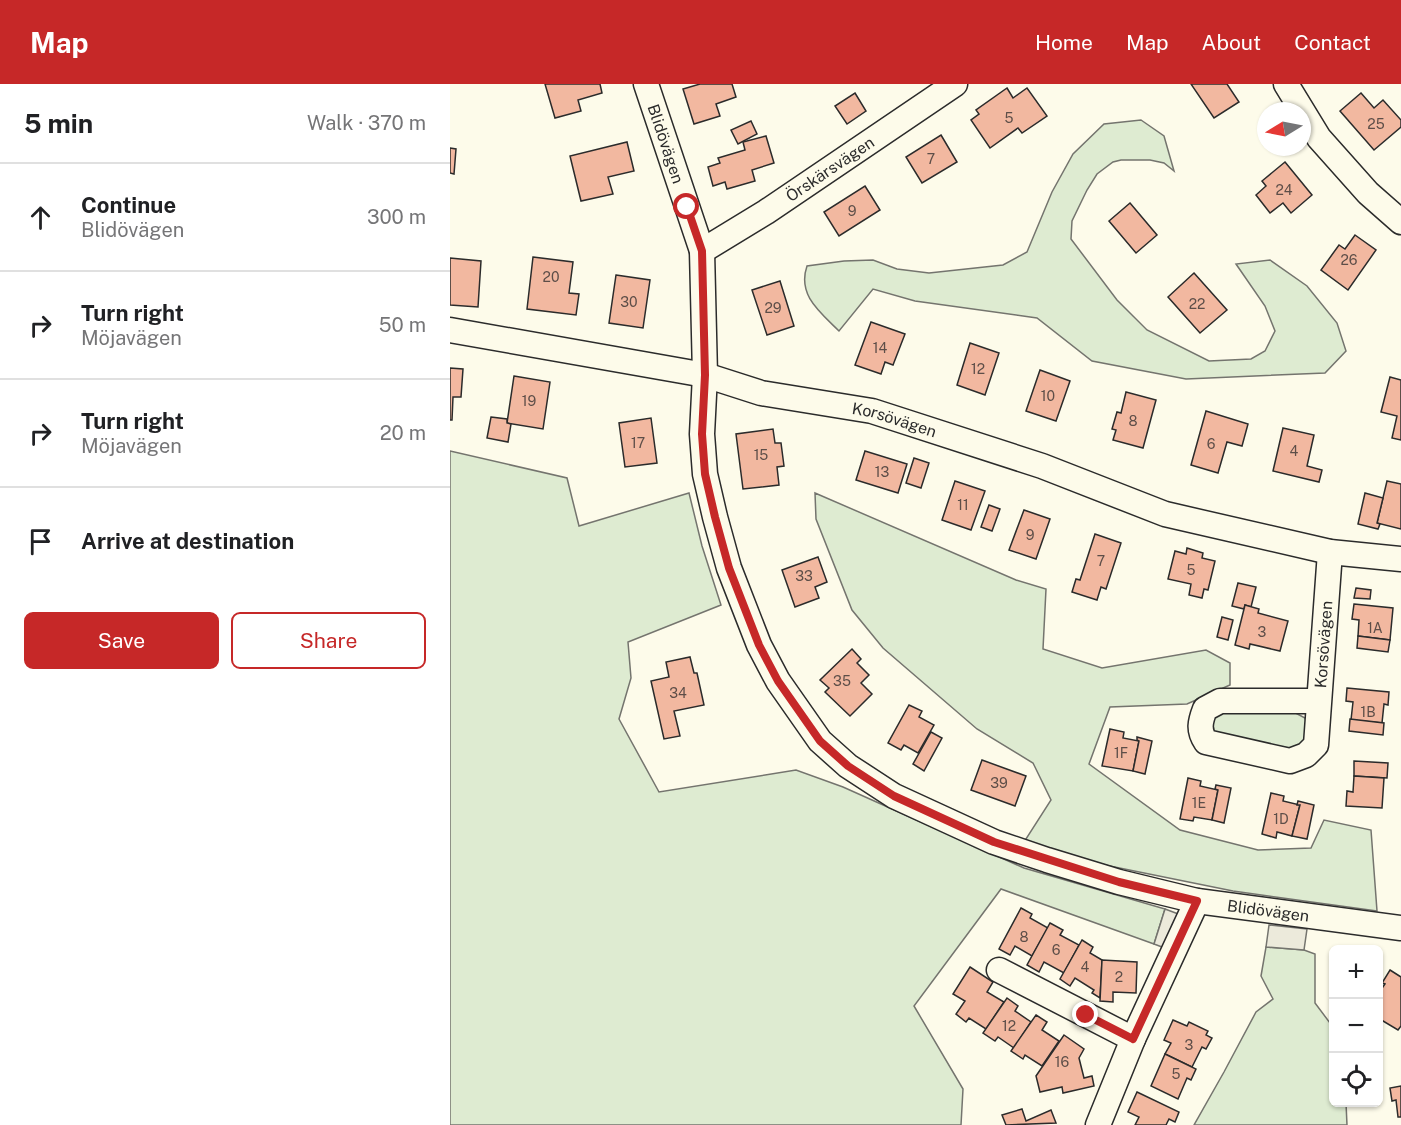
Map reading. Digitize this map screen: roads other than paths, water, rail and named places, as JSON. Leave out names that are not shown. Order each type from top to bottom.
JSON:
[{"type":"street","name":"Blidövägen","points":[[646,84],[702,251],[705,375],[702,434],[705,474],[729,568],[759,645],[778,681],[820,741],[848,766],[894,796],[987,839],[1119,882],[1197,901],[1401,928]]},
{"type":"street","name":"Örskärsvägen","points":[[702,251],[766,212],[955,84]]},
{"type":"street","points":[[1286,84],[1319,138],[1368,193],[1401,222]]},
{"type":"street","name":"Korsövägen","points":[[450,330],[705,375],[761,393],[872,411],[1042,466],[1165,514],[1330,552],[1401,559]]},
{"type":"street","name":"Korsövägen","points":[[1318,700],[1220,701],[1205,709],[1200,733],[1206,742],[1290,761],[1306,755],[1316,745],[1330,552]]},
{"type":"street","points":[[1098,1125],[1133,1039],[1197,901]]},
{"type":"street","points":[[999,970],[1133,1039]]}]
